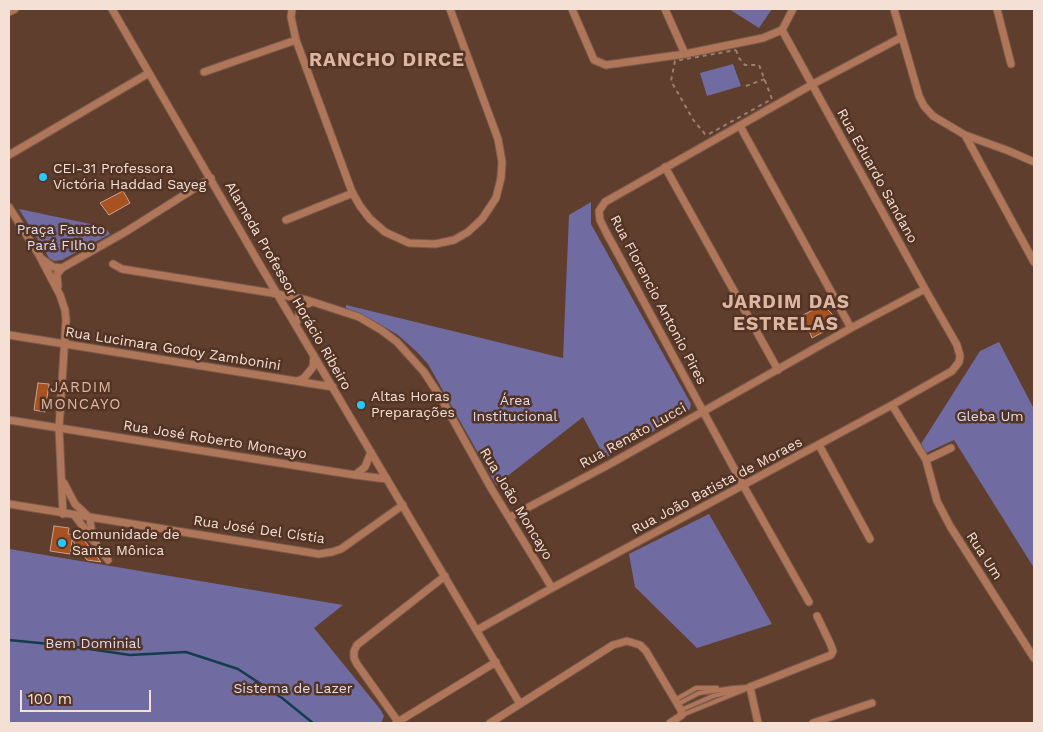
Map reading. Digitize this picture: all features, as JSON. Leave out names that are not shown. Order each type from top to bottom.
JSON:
[{"type":"street","points":[[9,12],[15,9]]},
{"type":"street","name":"Alameda Professor Horácio Ribeiro","points":[[112,9],[520,704]]},
{"type":"street","points":[[292,9],[291,17],[296,40],[353,193],[370,219],[385,232],[409,243],[435,244],[454,240],[468,232],[482,219],[496,198],[501,178],[502,152],[450,9]]},
{"type":"street","points":[[572,9],[594,60],[599,63],[612,65],[685,54],[763,38],[782,30],[793,9]]},
{"type":"street","points":[[665,9],[685,54]]},
{"type":"street","points":[[894,9],[920,96],[924,106],[933,116],[965,136],[1034,162]]},
{"type":"street","points":[[997,9],[1011,64]]},
{"type":"street","name":"Rua Eduardo Sandano","points":[[782,30],[958,345],[960,356]]},
{"type":"street","name":"Rua Florencio Antonio Pires","points":[[809,602],[743,485],[600,220],[599,211],[605,202],[665,167],[902,36]]},
{"type":"street","points":[[204,72],[296,40]]},
{"type":"street","points":[[9,155],[149,73]]},
{"type":"street","points":[[740,126],[851,328]]},
{"type":"street","points":[[965,136],[1034,262]]},
{"type":"street","points":[[665,167],[778,370]]},
{"type":"street","points":[[63,514],[59,428],[66,320],[57,274],[62,268],[127,231],[211,178]]},
{"type":"street","points":[[286,220],[353,193]]},
{"type":"street","points":[[9,207],[60,295]]},
{"type":"street","points":[[38,255],[53,267],[62,268]]},
{"type":"street","name":"Rua João Moncayo","points":[[113,264],[122,269],[278,294],[312,302],[359,317],[381,330],[397,342],[428,378],[491,488],[552,588]]},
{"type":"street","name":"Rua Renato Lucci","points":[[510,517],[610,464],[851,328],[925,289]]},
{"type":"street","points":[[296,324],[301,309],[312,302]]},
{"type":"street","name":"Rua Lucimara Godoy Zambonini","points":[[9,335],[333,387]]},
{"type":"street","points":[[298,381],[305,377],[313,367],[314,355]]},
{"type":"street","name":"Rua João Batista de Moraes","points":[[477,630],[892,405],[952,370],[960,356]]},
{"type":"street","name":"Rua Um","points":[[892,405],[926,460],[937,502],[950,526],[1034,658]]},
{"type":"street","name":"Rua José Roberto Moncayo","points":[[9,420],[387,479]]},
{"type":"street","points":[[819,445],[870,539]]},
{"type":"street","points":[[926,460],[951,448]]},
{"type":"street","points":[[355,475],[365,466],[372,452]]},
{"type":"street","points":[[62,478],[75,504],[90,518],[92,537]]},
{"type":"street","name":"Rua José Del Cístia","points":[[9,504],[318,554],[341,550],[403,505]]},
{"type":"street","points":[[75,516],[108,560]]},
{"type":"street","points":[[92,537],[97,526],[105,520]]},
{"type":"street","points":[[445,576],[357,646],[354,651],[354,658],[357,664],[398,722],[496,662]]},
{"type":"street","points":[[758,723],[750,687],[832,655],[833,651],[830,643],[817,616]]},
{"type":"street","points":[[490,723],[613,645],[627,641],[640,646],[646,651],[679,707],[670,723]]},
{"type":"street","points":[[813,723],[872,704]]},
{"type":"lane","points":[[679,707],[696,688],[750,687]]},
{"type":"lane","points":[[679,707],[750,687]]},
{"type":"path","points":[[736,50],[744,64],[759,65],[765,80],[772,99],[708,134],[705,134],[694,121],[671,82],[675,61],[736,50]]},
{"type":"path","points":[[746,86],[765,80]]},
{"type":"green space","points":[[729,9],[772,9],[759,28]]},
{"type":"green space","points":[[733,64],[741,86],[707,96],[700,73]]},
{"type":"green space","name":"Área Institucional","points":[[591,202],[591,224],[691,404],[690,409],[605,458],[583,417],[496,485],[428,364],[398,335],[365,316],[346,308],[346,305],[563,358],[569,215]]},
{"type":"green space","name":"Praça Fausto Pará FIlho","points":[[19,209],[105,227],[110,234],[62,260],[54,261],[49,258]]},
{"type":"green space","name":"Gleba Um","points":[[999,342],[1034,409],[1034,568],[954,440],[926,453],[921,444],[980,351]]},
{"type":"green space","points":[[709,514],[772,624],[697,648],[635,587],[629,554]]},
{"type":"green space","name":"Bem Dominial","points":[[9,549],[343,605],[314,628],[380,709],[384,716],[382,721],[381,723],[9,723]]},
{"type":"building","points":[[123,191],[130,203],[109,215],[100,203]]},
{"type":"building","points":[[823,305],[832,314],[836,325],[812,338],[808,328],[799,317]]},
{"type":"building","points":[[38,383],[49,384],[45,412],[34,410]]},
{"type":"building","name":"Comunidade de Santa Mônica","points":[[54,526],[69,528],[68,534],[81,536],[101,562],[87,560],[72,540],[70,554],[50,551]]},
{"type":"waterway","points":[[9,640],[130,655],[186,652],[238,669],[282,698],[313,723]]},
{"type":"place","name":"CEI-31 Professora Victória Haddad Sayeg","points":[[43,177]]},
{"type":"place","name":"Altas Horas Preparações","points":[[361,405]]},
{"type":"place","name":"Comunidade de Santa Mônica","points":[[62,543]]},
{"type":"district","name":"RANCHO DIRCE","points":[[387,60]]},
{"type":"district","name":"JARDIM DAS ESTRELAS","points":[[786,313]]},
{"type":"district","name":"JARDIM MONCAYO","points":[[81,396]]},
{"type":"park label","name":"Sistema de Lazer","points":[[293,689]]}]
